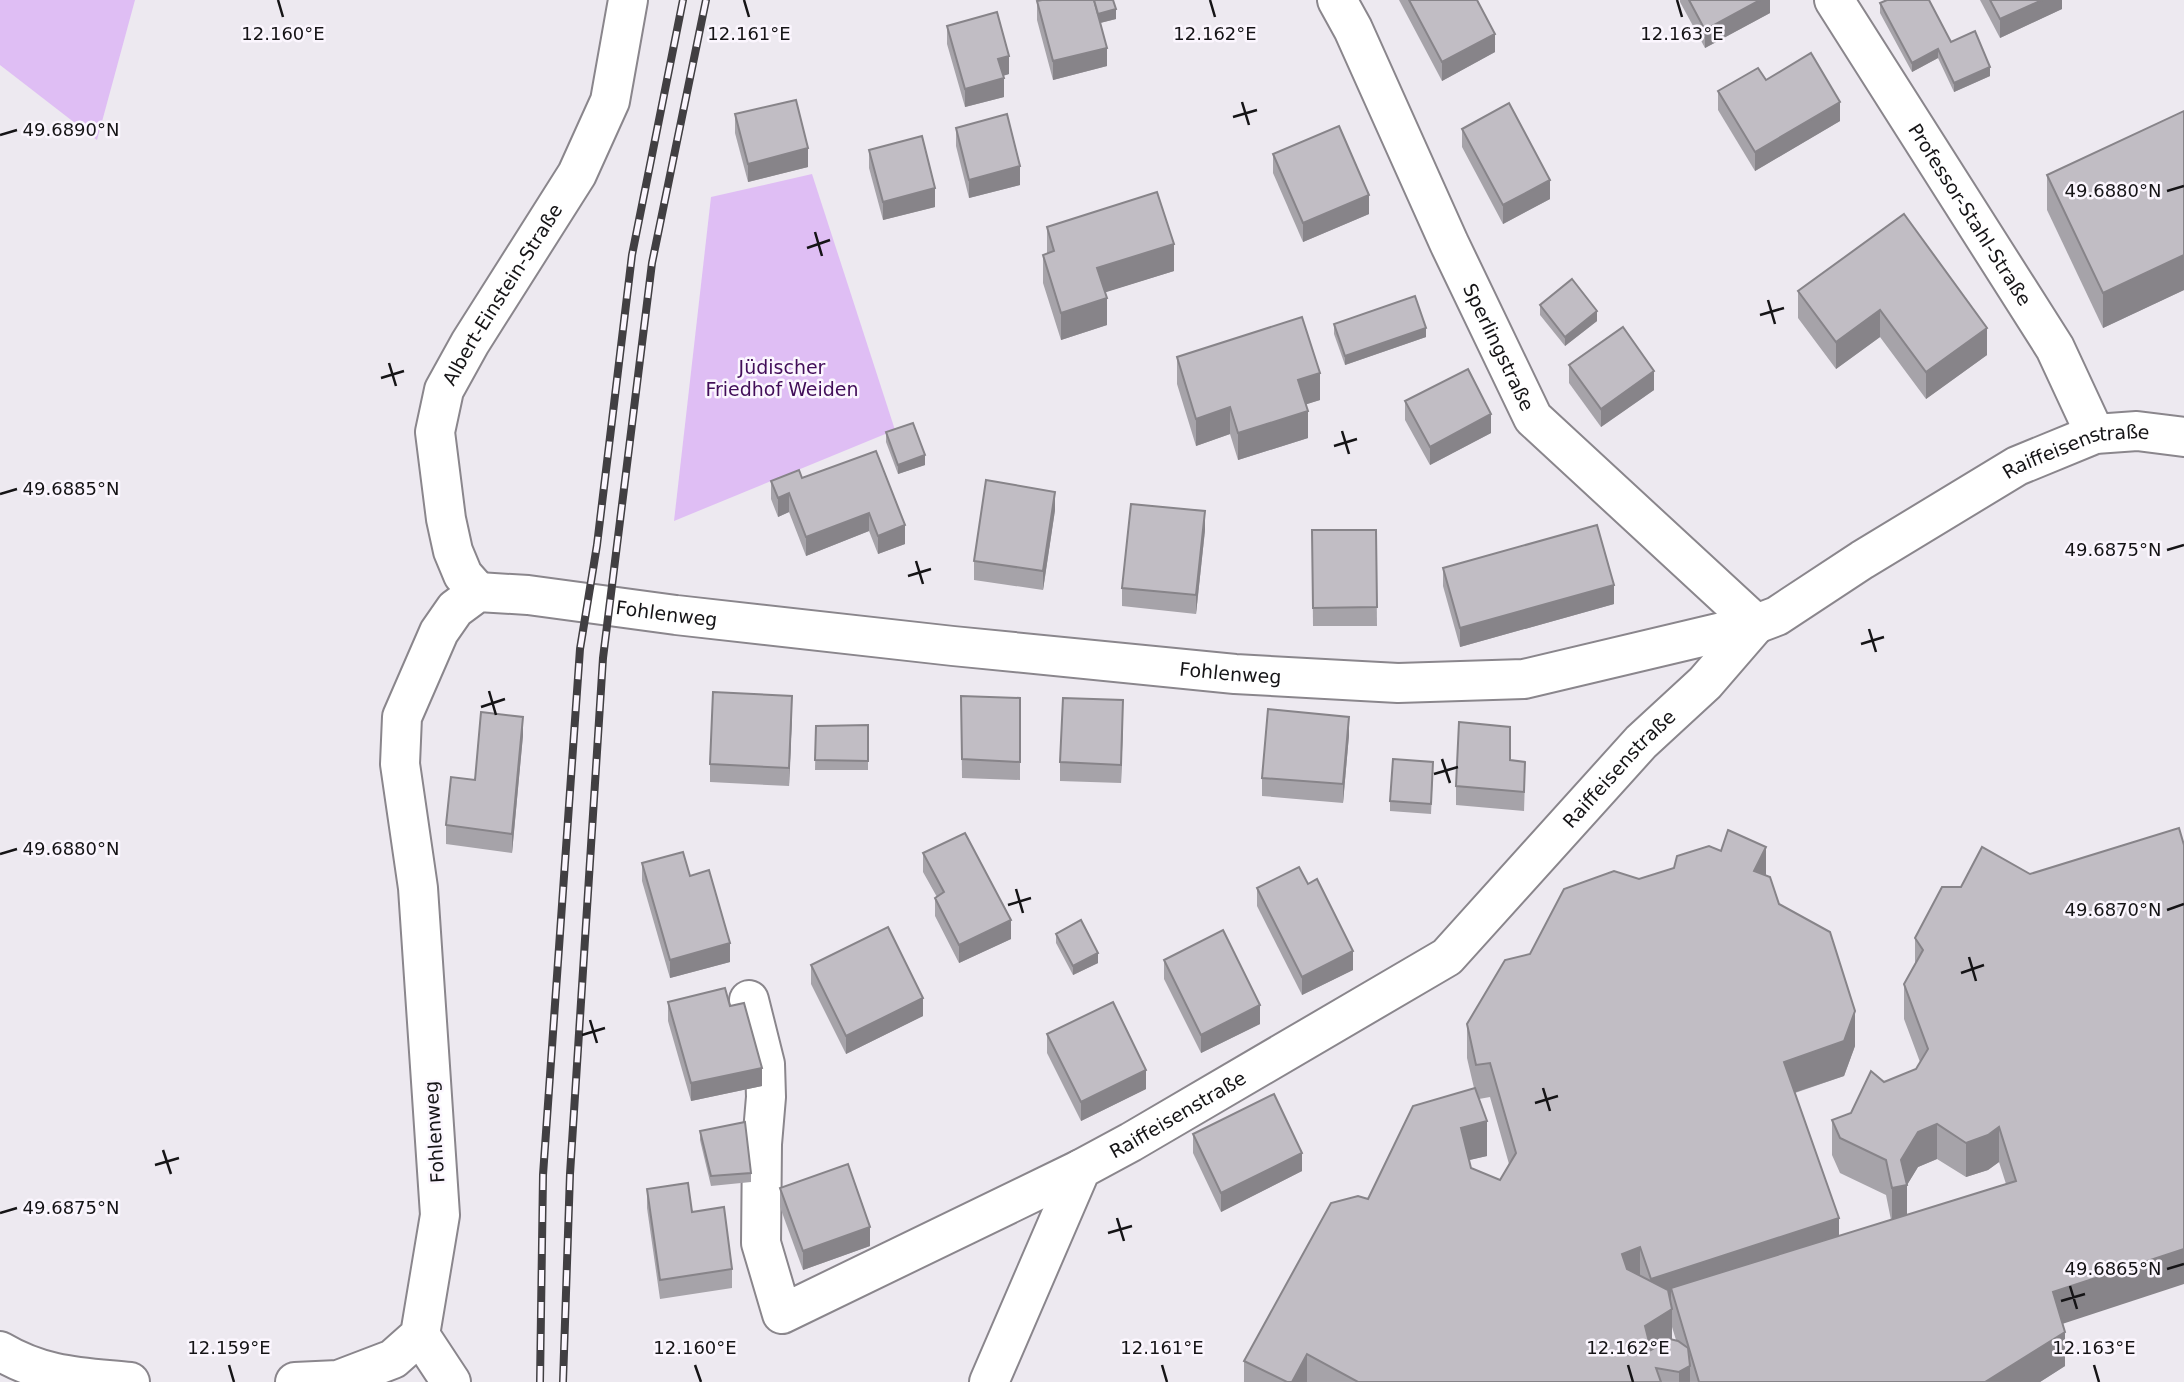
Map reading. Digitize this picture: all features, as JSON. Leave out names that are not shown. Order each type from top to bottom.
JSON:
[{"type":"street","name":"Albert-Einstein-Straße","points":[[478,592],[463,575],[453,551],[446,519],[435,432],[444,390],[470,343],[576,174],[610,101],[628,0]]},
{"type":"street","name":"Sperlingstraße","points":[[1337,0],[1353,29],[1449,243],[1532,418],[1756,624]]},
{"type":"street","name":"Professor-Stahl-Straße","points":[[1834,0],[2055,348],[2095,434]]},
{"type":"street","name":"Raiffeisenstraße","points":[[749,1000],[765,1064],[761,1243],[782,1314],[1081,1169],[1447,957],[1641,742],[1705,683],[1756,624],[1777,616],[1885,546],[2017,466],[2095,434],[2137,431],[2184,437]]},
{"type":"street","name":"Fohlenweg","points":[[420,1335],[440,1215],[418,888],[400,764],[402,717],[439,632],[455,609],[478,592],[528,595],[676,615],[1006,652],[1235,674],[1398,684],[1524,679],[1756,624]]},
{"type":"street","points":[[989,1382],[1081,1169]]},
{"type":"street","points":[[295,1382],[338,1380],[393,1359],[420,1335],[451,1382]]},
{"type":"street","points":[[0,1351],[23,1364],[63,1375],[130,1382]]},
{"type":"green space","points":[[0,0],[135,0],[97,140],[0,65]]},
{"type":"green space","name":"Jüdischer Friedhof Weiden","points":[[812,174],[895,430],[674,521],[711,197]]},
{"type":"building","points":[[1094,0],[1107,48],[1053,61],[1037,1]]},
{"type":"building","points":[[1094,0],[1113,0],[1116,9],[1098,14]]},
{"type":"building","points":[[1409,0],[1477,0],[1495,34],[1442,62]]},
{"type":"building","points":[[1689,0],[1760,0],[1705,30]]},
{"type":"building","points":[[1887,0],[1929,0],[1951,42],[1975,31],[1990,67],[1954,83],[1938,49],[1912,63],[1880,3]]},
{"type":"building","points":[[1990,0],[2042,0],[2000,19]]},
{"type":"building","points":[[997,12],[1009,56],[998,59],[1004,78],[965,89],[947,26]]},
{"type":"building","points":[[1811,53],[1840,102],[1755,152],[1718,91],[1758,68],[1766,80]]},
{"type":"building","points":[[796,100],[808,148],[748,164],[735,114]]},
{"type":"building","points":[[1509,103],[1550,180],[1503,205],[1462,129]]},
{"type":"building","points":[[2184,111],[2184,255],[2103,293],[2047,175]]},
{"type":"building","points":[[1007,114],[1020,166],[969,180],[956,128]]},
{"type":"building","points":[[1339,126],[1369,195],[1303,223],[1273,154]]},
{"type":"building","points":[[922,136],[935,188],[883,202],[869,150]]},
{"type":"building","points":[[1157,192],[1174,244],[1097,268],[1107,298],[1061,313],[1043,255],[1054,251],[1047,227]]},
{"type":"building","points":[[1904,214],[1987,328],[1926,372],[1880,310],[1836,342],[1798,291]]},
{"type":"building","points":[[1572,279],[1597,311],[1565,337],[1540,305]]},
{"type":"building","points":[[1415,296],[1426,328],[1345,356],[1334,324]]},
{"type":"building","points":[[1302,317],[1320,373],[1298,380],[1308,411],[1238,433],[1230,407],[1196,419],[1177,357]]},
{"type":"building","points":[[1623,327],[1654,371],[1601,409],[1569,365]]},
{"type":"building","points":[[1468,369],[1491,414],[1430,447],[1405,401]]},
{"type":"building","points":[[913,423],[925,455],[898,465],[886,432]]},
{"type":"building","points":[[876,451],[905,525],[878,536],[869,513],[806,537],[789,493],[778,498],[771,481],[799,470],[802,478]]},
{"type":"building","points":[[986,480],[1055,492],[1043,571],[974,561]]},
{"type":"building","points":[[1131,504],[1205,511],[1196,595],[1122,588]]},
{"type":"building","points":[[1597,525],[1614,585],[1460,628],[1443,568]]},
{"type":"building","points":[[1312,530],[1376,530],[1377,607],[1313,608]]},
{"type":"building","points":[[713,692],[792,696],[789,768],[710,764]]},
{"type":"building","points":[[961,696],[1020,698],[1020,762],[962,759]]},
{"type":"building","points":[[1063,698],[1123,700],[1121,765],[1060,762]]},
{"type":"building","points":[[1268,709],[1349,717],[1343,784],[1262,778]]},
{"type":"building","points":[[481,712],[523,717],[512,834],[446,825],[451,777],[475,780]]},
{"type":"building","points":[[1459,722],[1510,727],[1510,760],[1525,762],[1524,792],[1456,786]]},
{"type":"building","points":[[868,725],[868,761],[815,760],[816,726]]},
{"type":"building","points":[[1393,759],[1433,762],[1431,804],[1390,801]]},
{"type":"building","points":[[2179,828],[2184,845],[2184,1249],[2053,1292],[2065,1332],[1985,1382],[1699,1382],[1671,1288],[2016,1181],[1999,1127],[1988,1135],[1966,1143],[1937,1124],[1918,1132],[1901,1160],[1907,1185],[1892,1188],[1886,1160],[1840,1138],[1832,1120],[1851,1113],[1871,1071],[1884,1082],[1916,1069],[1928,1049],[1904,984],[1923,950],[1915,938],[1942,887],[1961,887],[1982,847],[2030,874]]},
{"type":"building","points":[[1728,830],[1766,847],[1754,871],[1770,877],[1779,904],[1830,932],[1855,1011],[1844,1041],[1784,1062],[1839,1218],[1651,1279],[1640,1247],[1622,1254],[1627,1269],[1668,1290],[1672,1309],[1645,1326],[1651,1350],[1670,1339],[1688,1348],[1690,1366],[1679,1372],[1656,1368],[1661,1382],[1358,1382],[1307,1354],[1292,1382],[1287,1382],[1244,1361],[1331,1203],[1358,1196],[1368,1199],[1413,1106],[1475,1088],[1487,1121],[1461,1128],[1471,1168],[1500,1180],[1516,1153],[1490,1063],[1476,1065],[1467,1024],[1505,960],[1530,954],[1564,889],[1614,871],[1639,879],[1674,868],[1677,856],[1709,846],[1721,851]]},
{"type":"building","points":[[965,833],[1011,920],[959,945],[935,898],[944,892],[923,853]]},
{"type":"building","points":[[683,852],[690,876],[709,870],[730,943],[670,960],[642,863]]},
{"type":"building","points":[[1299,867],[1308,884],[1317,879],[1353,951],[1302,977],[1257,888]]},
{"type":"building","points":[[1081,920],[1098,953],[1073,966],[1056,934]]},
{"type":"building","points":[[888,927],[923,998],[846,1036],[811,965]]},
{"type":"building","points":[[1223,930],[1260,1005],[1201,1035],[1164,960]]},
{"type":"building","points":[[725,988],[730,1006],[744,1003],[762,1068],[691,1083],[668,1002]]},
{"type":"building","points":[[1113,1002],[1146,1070],[1081,1102],[1047,1034]]},
{"type":"building","points":[[1274,1094],[1302,1153],[1221,1193],[1193,1134]]},
{"type":"building","points":[[745,1122],[751,1173],[711,1176],[700,1131]]},
{"type":"building","points":[[848,1164],[870,1227],[803,1251],[780,1188]]},
{"type":"building","points":[[688,1183],[692,1212],[724,1207],[732,1269],[660,1280],[647,1189]]},
{"type":"railway","points":[[540,1382],[543,1175],[580,649],[597,545],[632,255],[683,0]]},
{"type":"railway","points":[[563,1382],[570,1174],[603,658],[652,263],[706,0]]}]
